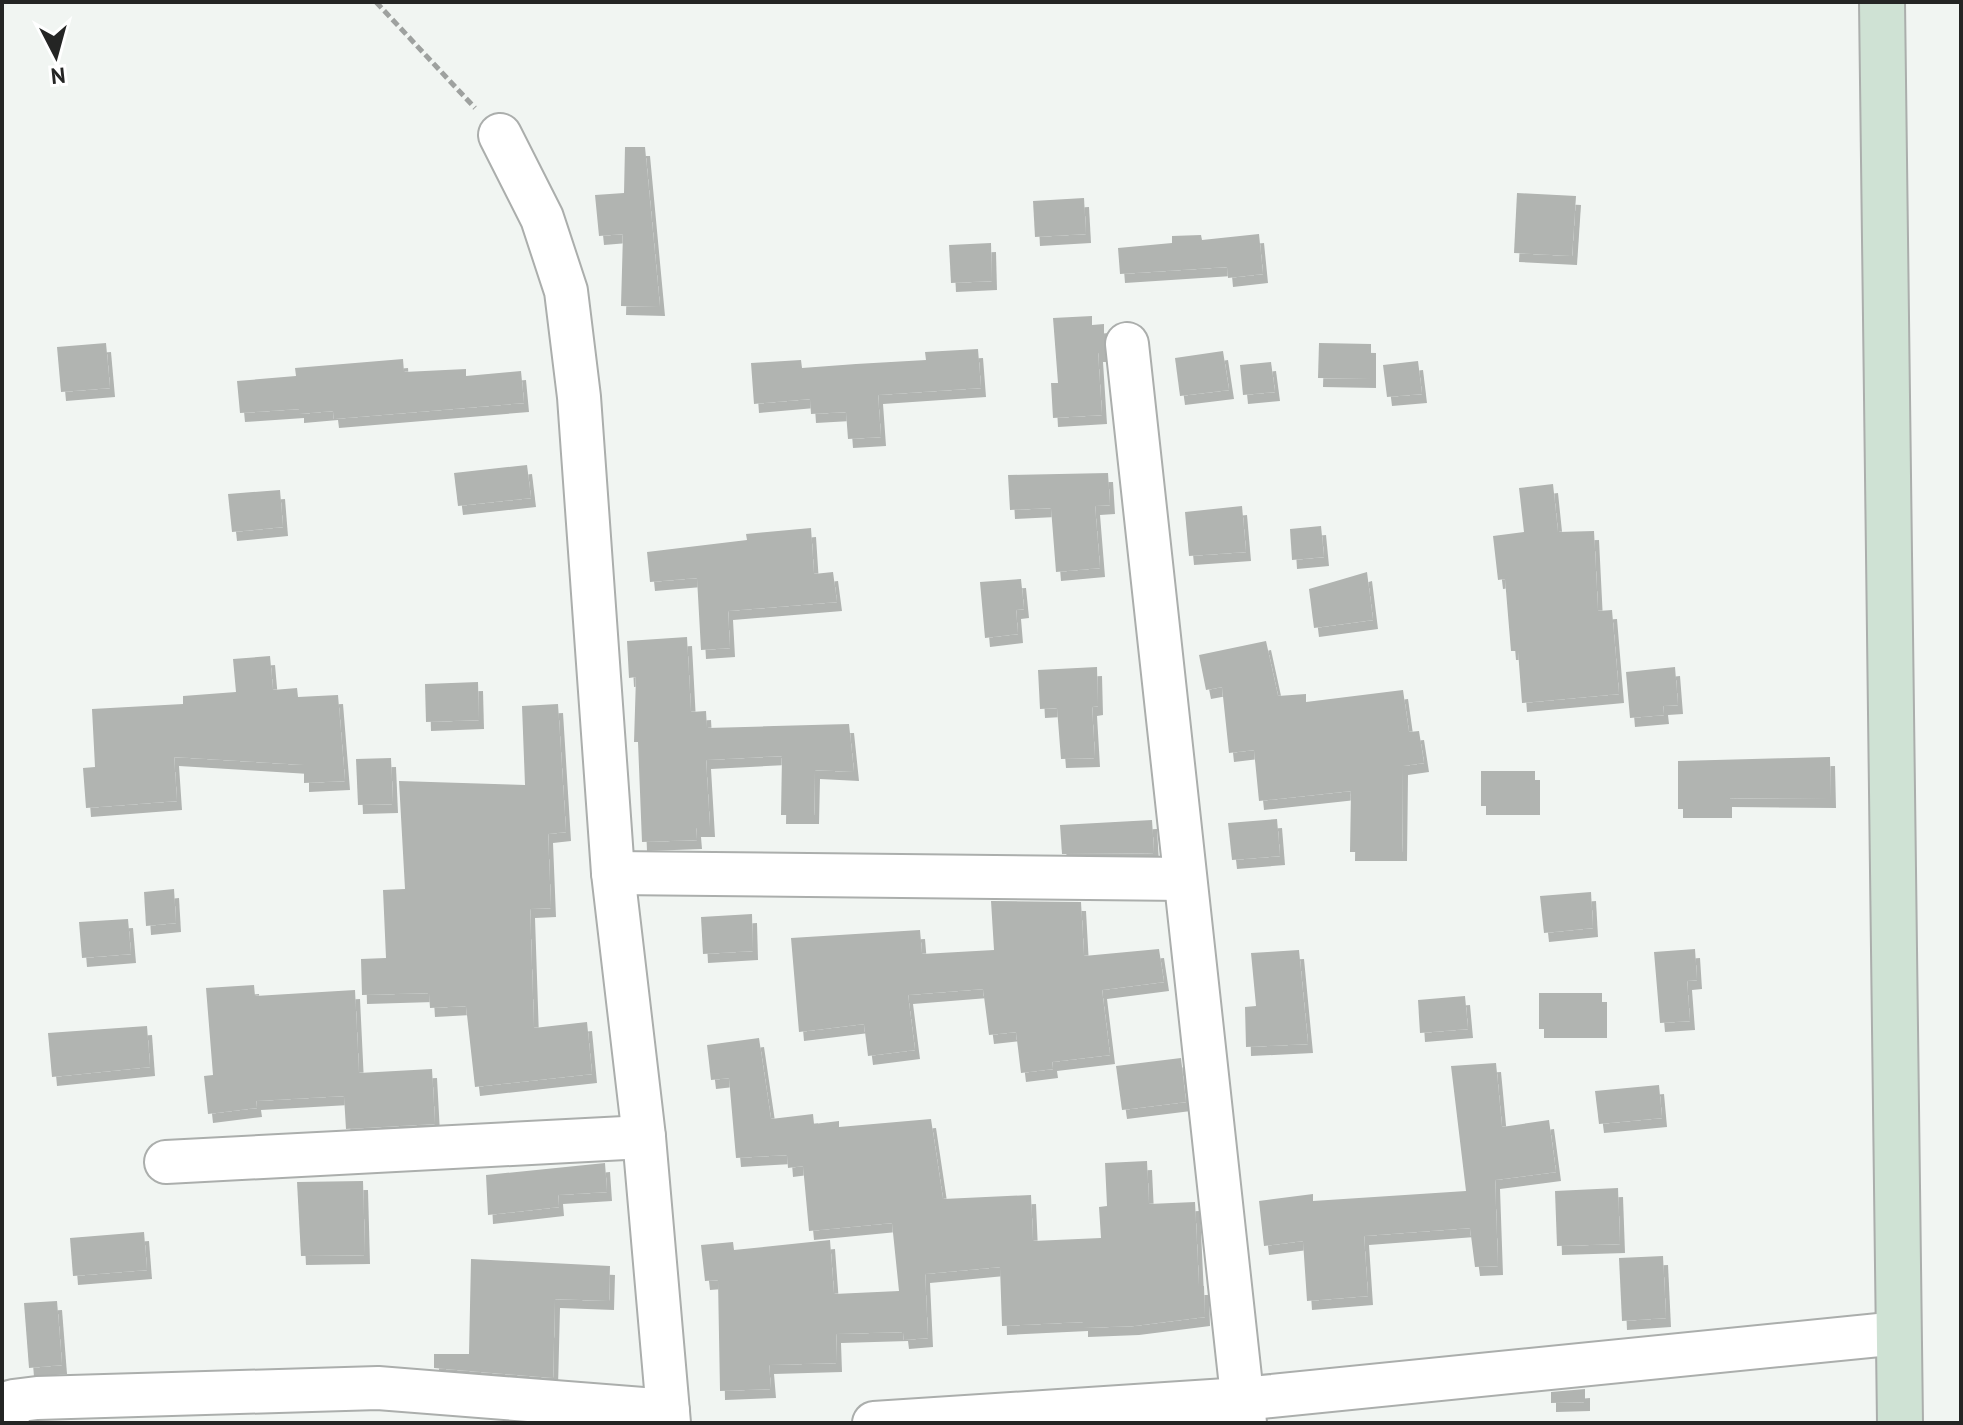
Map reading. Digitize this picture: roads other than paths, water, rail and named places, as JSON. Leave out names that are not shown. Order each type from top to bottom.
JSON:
[{"type":"street","points":[[1882,2],[1900,1423]]},
{"type":"street","points":[[6,1423],[13,1401],[37,1398],[378,1388],[669,1417],[644,1137],[613,873],[579,397],[566,291],[542,218],[500,135]]},
{"type":"street","points":[[1127,344],[1244,1411]]},
{"type":"street","points":[[613,873],[1185,879]]},
{"type":"street","points":[[166,1162],[644,1137]]},
{"type":"street","points":[[874,1423],[1244,1411],[1899,1333]]}]
